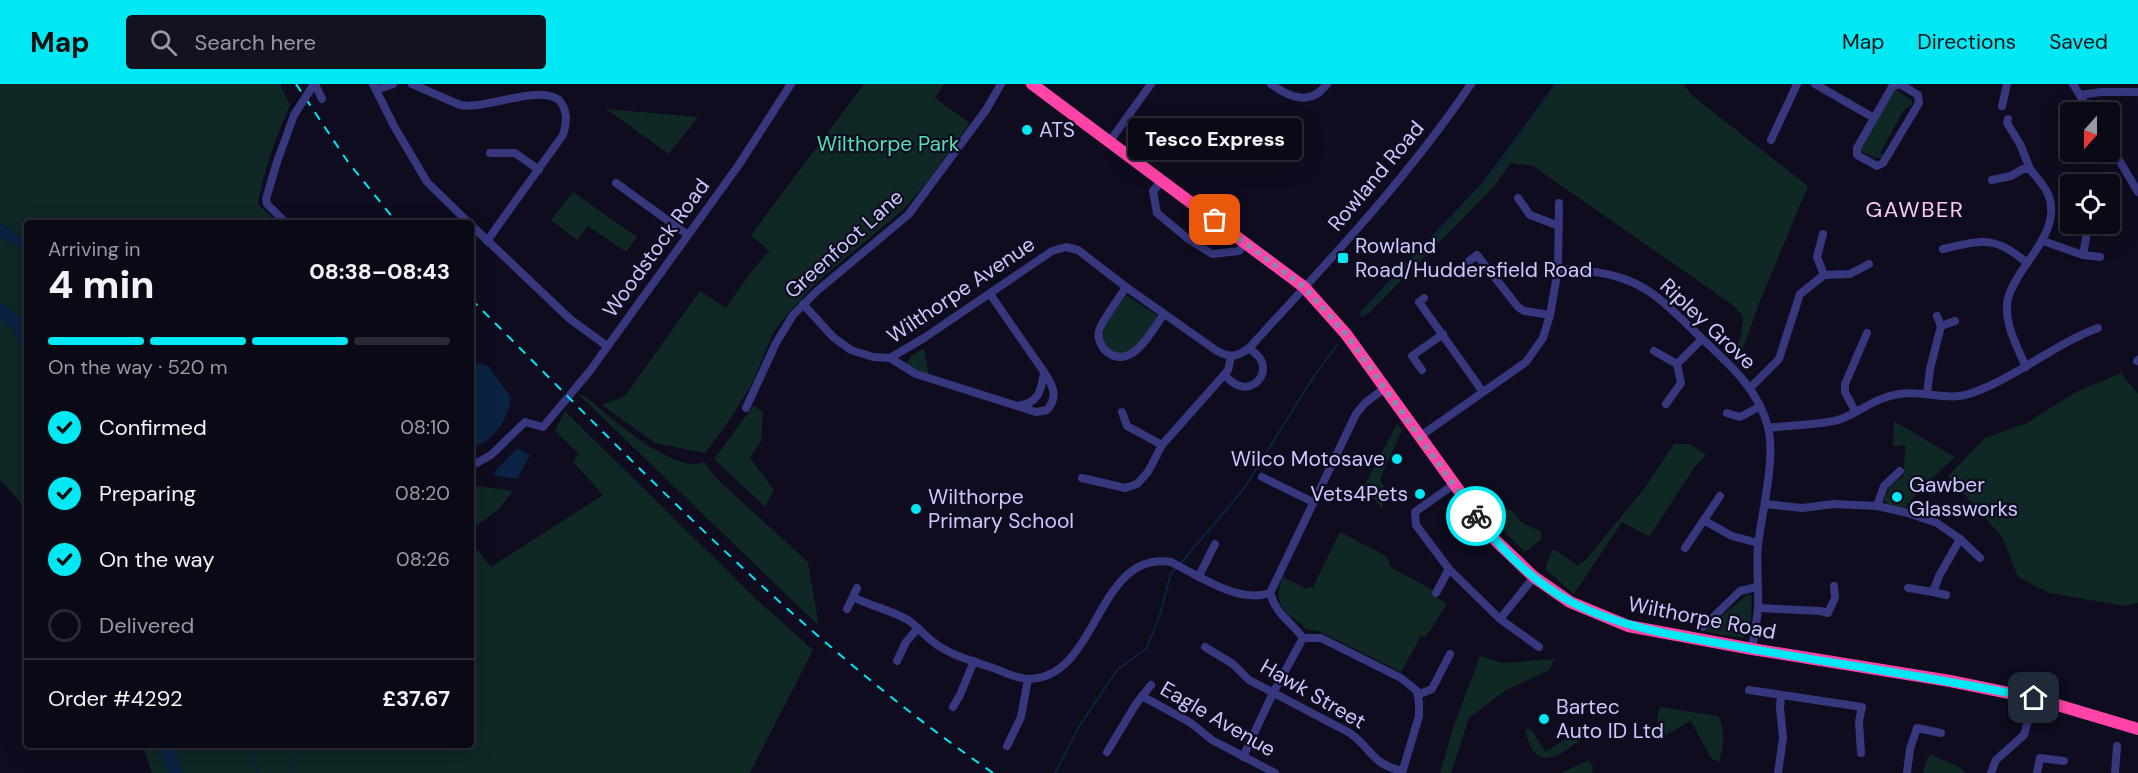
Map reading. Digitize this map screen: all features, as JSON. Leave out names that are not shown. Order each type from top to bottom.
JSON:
[{"type":"highway","name":"Wilthorpe Road","points":[[1032,84],[1304,287],[1346,334],[1453,485],[1494,538],[1534,577],[1570,602],[1628,626],[1950,681],[2034,698],[2138,729]]},
{"type":"street","points":[[283,220],[267,204],[266,199],[276,162],[294,115],[314,84],[322,99]]},
{"type":"street","points":[[393,84],[375,87],[394,126],[428,182],[466,220]]},
{"type":"street","points":[[412,84],[460,105],[468,106],[511,95],[544,91],[556,96],[565,107],[566,122],[563,135],[487,241]]},
{"type":"street","name":"Woodstock Road","points":[[474,464],[491,455],[525,422],[543,427],[578,386],[738,166],[791,84]]},
{"type":"street","name":"Greenfoot Lane","points":[[746,408],[785,326],[803,304],[908,215],[986,110],[1000,84]]},
{"type":"street","points":[[1110,141],[1151,84]]},
{"type":"street","points":[[1271,84],[1293,97],[1306,98],[1320,94],[1327,84]]},
{"type":"street","name":"Rowland Road","points":[[1304,287],[1412,166],[1471,84]]},
{"type":"street","points":[[1771,140],[1797,84]]},
{"type":"street","points":[[1815,84],[1874,118]]},
{"type":"street","points":[[1900,84],[1918,95],[1919,103],[1883,163],[1877,166],[1857,155],[1857,148],[1892,87],[1900,84]]},
{"type":"street","points":[[2002,106],[2007,84]]},
{"type":"street","points":[[2073,84],[2085,102]]},
{"type":"street","points":[[2080,95],[2101,92],[2138,92]]},
{"type":"street","points":[[2008,119],[2007,123],[2020,144],[2030,169],[2044,187],[2050,200],[2051,214],[2043,241],[2009,294],[2007,304],[2008,326],[2026,367]]},
{"type":"street","points":[[490,153],[515,153],[539,170]]},
{"type":"street","points":[[2120,162],[2138,192]]},
{"type":"street","points":[[1992,180],[2011,176],[2023,169],[2030,169]]},
{"type":"street","points":[[1162,181],[1154,191],[1157,213],[1187,238],[1212,254],[1239,251],[1246,242]]},
{"type":"street","points":[[616,183],[688,235]]},
{"type":"street","points":[[1518,198],[1530,214],[1559,226]]},
{"type":"street","points":[[1419,437],[1526,362],[1543,338],[1550,315],[1558,269],[1559,203]]},
{"type":"street","points":[[474,228],[570,319],[608,346]]},
{"type":"street","points":[[1823,234],[1817,256],[1824,275]]},
{"type":"street","points":[[2083,255],[2086,238]]},
{"type":"street","points":[[2043,241],[2083,255],[2100,257]]},
{"type":"street","points":[[1943,249],[1974,242],[1991,242],[2016,253],[2027,263]]},
{"type":"street","name":"Wilthorpe Avenue","points":[[803,304],[833,337],[851,350],[873,357],[890,358],[924,338],[1052,250],[1066,247],[1078,250],[1164,314],[1217,351],[1231,357]]},
{"type":"street","points":[[1469,261],[1478,255],[1524,311],[1550,315]]},
{"type":"street","points":[[1750,388],[1779,359],[1800,294],[1824,275],[1850,274],[1869,264]]},
{"type":"street","name":"Ripley Grove","points":[[1558,269],[1611,274],[1635,283],[1659,297],[1730,364],[1750,388],[1768,428],[1769,450],[1765,504],[1758,543],[1756,572],[1758,608],[1752,649]]},
{"type":"street","points":[[1126,287],[1099,330],[1103,349],[1113,356],[1125,357],[1135,353],[1164,314]]},
{"type":"street","points":[[1082,478],[1125,488],[1137,484],[1148,472],[1162,445],[1228,370],[1231,357],[1249,348],[1304,287]]},
{"type":"street","points":[[890,358],[916,374],[1036,412],[1047,410],[1052,405],[1054,388],[990,294]]},
{"type":"street","points":[[1424,298],[1419,302],[1483,392]]},
{"type":"street","points":[[1927,394],[1930,369],[1941,326],[1937,316]]},
{"type":"street","points":[[1941,326],[1955,321]]},
{"type":"street","points":[[1768,428],[1839,420],[1888,396],[1909,392],[1969,395],[2026,367],[2080,335],[2098,328]]},
{"type":"street","points":[[1856,411],[1845,392],[1845,384],[1867,333]]},
{"type":"street","points":[[1422,370],[1412,356],[1443,334]]},
{"type":"street","points":[[1677,364],[1702,339]]},
{"type":"street","points":[[1224,375],[1243,387],[1255,384],[1259,380],[1262,375],[1262,363],[1249,348]]},
{"type":"street","points":[[1654,351],[1677,364],[1681,383],[1666,404]]},
{"type":"street","points":[[1017,406],[1029,404],[1041,391],[1044,372]]},
{"type":"street","points":[[853,597],[907,620],[945,650],[1009,675],[1028,679],[1046,676],[1058,670],[1070,659],[1122,579],[1129,573],[1153,562],[1171,562],[1240,595],[1257,597],[1270,593],[1359,408],[1385,388]]},
{"type":"street","points":[[1727,412],[1740,417],[1759,406]]},
{"type":"street","points":[[1122,412],[1127,426],[1162,445]]},
{"type":"street","points":[[1877,506],[1885,479],[1900,471]]},
{"type":"street","points":[[1262,477],[1313,502]]},
{"type":"street","points":[[1453,485],[1415,512],[1416,525],[1449,569],[1500,619],[1539,647]]},
{"type":"street","points":[[1685,548],[1720,496]]},
{"type":"street","points":[[1765,504],[1802,508],[1834,504],[1877,506],[1937,523],[1960,539],[1980,558]]},
{"type":"street","points":[[1705,521],[1732,536],[1758,543]]},
{"type":"street","points":[[1933,592],[1939,576],[1960,539]]},
{"type":"street","points":[[1199,576],[1215,544]]},
{"type":"street","points":[[1436,593],[1449,569]]},
{"type":"street","points":[[1500,619],[1534,577]]},
{"type":"street","points":[[1758,608],[1828,613],[1835,598],[1834,586]]},
{"type":"street","points":[[1703,627],[1740,591],[1757,587]]},
{"type":"street","points":[[847,609],[857,588]]},
{"type":"street","points":[[1908,588],[1946,595]]},
{"type":"street","points":[[1270,593],[1280,615],[1304,638]]},
{"type":"street","points":[[897,661],[906,642],[918,628]]},
{"type":"street","points":[[1243,757],[1273,693],[1304,638]]},
{"type":"street","points":[[1304,638],[1321,638],[1401,678],[1412,686],[1418,695],[1418,723],[1402,772]]},
{"type":"street","name":"Hawk Street","points":[[1204,647],[1233,664],[1249,680],[1350,733],[1360,740],[1379,763],[1402,772]]},
{"type":"street","points":[[1418,695],[1432,689],[1437,670],[1450,654]]},
{"type":"street","points":[[953,706],[974,662]]},
{"type":"street","points":[[1007,746],[1022,717],[1028,679]]},
{"type":"street","name":"Eagle Avenue","points":[[1107,752],[1151,685]]},
{"type":"street","points":[[1749,690],[1862,707],[1859,721],[1861,753]]},
{"type":"street","name":"Eagle Avenue","points":[[1142,696],[1191,723],[1212,740],[1274,773]]},
{"type":"street","points":[[1778,773],[1783,738],[1781,696]]},
{"type":"street","points":[[1991,773],[1996,760],[2024,735],[2034,698]]},
{"type":"street","points":[[1907,773],[1910,749],[1917,728],[1941,733]]},
{"type":"street","points":[[2115,773],[2117,746]]},
{"type":"street","points":[[2037,773],[2040,758],[2064,761]]},
{"type":"green space","points":[[0,84],[280,84],[290,105],[271,154],[258,204],[275,220],[24,220],[24,239],[0,223]]},
{"type":"green space","name":"Wilthorpe Park","points":[[864,84],[944,84],[935,98],[970,123],[924,186],[904,209],[816,283],[789,312],[773,333],[752,384],[705,453],[655,443],[602,405],[625,396],[700,291],[726,308],[769,251],[751,235]]},
{"type":"green space","points":[[1555,84],[1683,84],[1694,97],[1808,186],[1758,306],[1738,364],[1734,354],[1740,339],[1743,317],[1734,306],[1533,166],[1511,163],[1477,204],[1370,312],[1362,317],[1360,312],[1482,183]]},
{"type":"green space","points":[[1894,89],[1912,100],[1912,105],[1904,110],[1880,153],[1884,155],[1882,158],[1875,158],[1861,151],[1861,147]]},
{"type":"green space","points":[[606,109],[698,117],[669,154]]},
{"type":"green space","points":[[573,192],[637,237],[626,252],[588,226],[577,240],[551,220]]},
{"type":"green space","points":[[0,237],[24,249],[24,507],[0,479]]},
{"type":"green space","points":[[1126,295],[1158,316],[1133,351],[1115,354],[1106,349],[1103,335],[1111,317]]},
{"type":"green space","points":[[924,348],[929,375],[906,365],[911,356]]},
{"type":"green space","points":[[2121,373],[2138,394],[2138,603],[2124,606],[2049,593],[2018,577],[2002,537],[1948,476],[1985,438],[2027,423],[2076,392]]},
{"type":"green space","points":[[578,394],[585,396],[625,429],[659,452],[691,464],[704,462],[718,480],[808,562],[819,626]]},
{"type":"green space","points":[[754,405],[763,413],[761,441],[750,458],[774,490],[765,507],[714,459]]},
{"type":"green space","points":[[565,411],[754,597],[813,650],[750,773],[152,773],[144,748],[474,748],[474,545],[491,567],[603,495],[573,462],[578,453],[555,431]]},
{"type":"green space","points":[[1894,421],[1955,457],[1921,488],[1905,508],[1887,504],[1884,500],[1890,486],[1904,475],[1905,445],[1893,446]]},
{"type":"green space","points":[[1397,424],[1402,430],[1380,479],[1384,487],[1383,509],[1363,488]]},
{"type":"green space","points":[[1674,444],[1690,444],[1706,455],[1694,468],[1649,537],[1622,522],[1574,594],[1545,569],[1552,550],[1577,565],[1584,562],[1644,489]]},
{"type":"green space","points":[[474,485],[513,491],[499,509],[474,528]]},
{"type":"green space","points":[[1505,509],[1512,510],[1522,523],[1541,531],[1542,539],[1525,552],[1497,524],[1499,516]]},
{"type":"green space","points":[[1340,532],[1386,556],[1391,567],[1432,590],[1434,596],[1447,604],[1426,637],[1421,636],[1401,672],[1319,631],[1305,629],[1281,605],[1279,591],[1283,577],[1305,588],[1313,587]]},
{"type":"green space","points":[[1748,594],[1752,596],[1751,618],[1743,638],[1706,632],[1707,628]]},
{"type":"green space","points":[[1480,656],[1502,663],[1555,659],[1549,670],[1505,691],[1469,718],[1451,773],[1440,773],[1453,728]]},
{"type":"green space","points":[[1659,707],[1718,716],[1723,739],[1719,762],[1711,758],[1691,721],[1664,736],[1656,734]]},
{"type":"green space","points":[[1527,728],[1532,730],[1545,752],[1577,732],[1582,733],[1583,738],[1559,755],[1545,758],[1533,751],[1525,733]]},
{"type":"green space","points":[[1931,754],[1958,767],[1966,773],[1923,773]]},
{"type":"green space","points":[[1589,760],[1593,766],[1592,773],[1561,773]]},
{"type":"water","points":[[0,223],[24,239],[24,249],[0,237]]},
{"type":"water","points":[[474,364],[488,366],[511,397],[500,427],[475,447],[474,446]]},
{"type":"water","points":[[517,448],[530,455],[517,479],[492,475]]},
{"type":"waterway","points":[[1361,315],[1488,179],[1556,84]]},
{"type":"waterway","points":[[0,309],[17,325],[24,337]]},
{"type":"waterway","points":[[17,325],[24,322]]},
{"type":"waterway","points":[[1180,564],[1243,490],[1314,376],[1337,345]]},
{"type":"waterway","points":[[1055,773],[1080,725],[1117,670],[1147,648],[1160,614],[1171,573],[1176,568]]},
{"type":"waterway","points":[[167,748],[175,773]]},
{"type":"waterway","points":[[248,748],[258,773]]},
{"type":"waterway","points":[[292,773],[291,765],[296,748]]},
{"type":"railway","points":[[296,84],[348,162],[395,220]]},
{"type":"railway","points":[[474,302],[658,487],[786,608],[853,666],[993,773]]},
{"type":"way so far","points":[[1215,220],[1304,287],[1346,334],[1476,516]]},
{"type":"place","name":"ATS","points":[[1027,130]]},
{"type":"place","name":"Tesco Express","points":[[1215,220]]},
{"type":"place","name":"Rowland Road/Huddersfield Road","points":[[1343,258]]},
{"type":"place","name":"Wilco Motosave","points":[[1397,459]]},
{"type":"place","name":"Vets4Pets","points":[[1420,494]]},
{"type":"place","name":"Gawber Glassworks","points":[[1897,497]]},
{"type":"place","name":"Wilthorpe Primary School","points":[[916,509]]},
{"type":"place","name":"Bartec Auto ID Ltd","points":[[1544,719]]},
{"type":"district","name":"GAWBER","points":[[1915,209]]},
{"type":"route","points":[[1476,516],[1494,538],[1534,577],[1570,602],[1628,626],[1950,681],[2034,698]]}]
